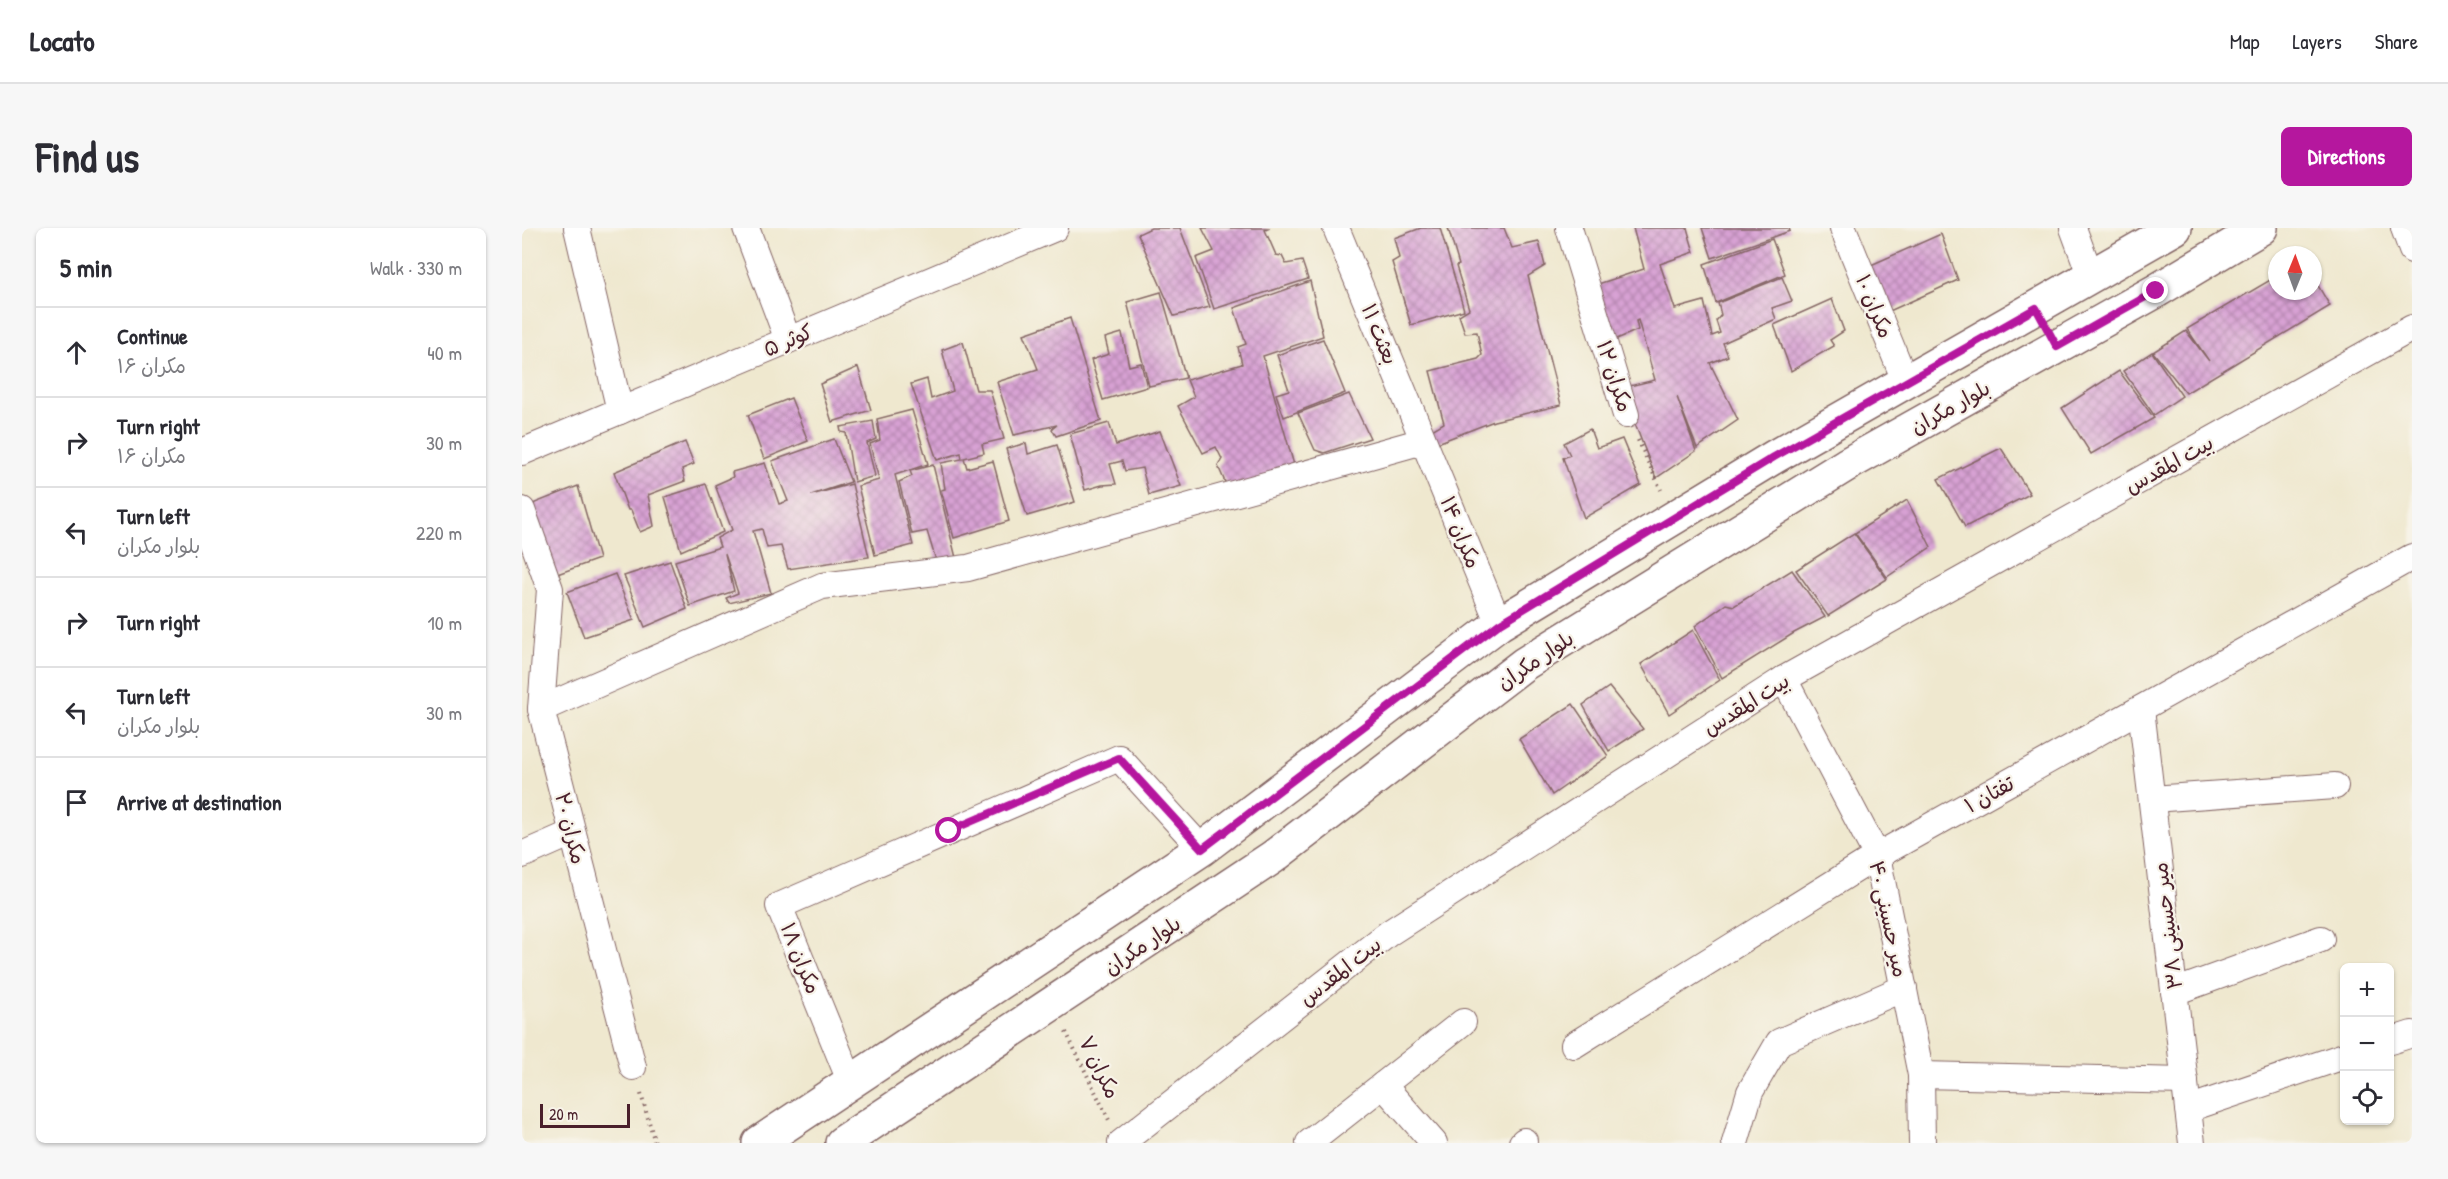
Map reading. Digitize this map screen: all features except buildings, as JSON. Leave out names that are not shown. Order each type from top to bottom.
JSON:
[{"type":"street","points":[[577,228],[620,411]]},
{"type":"street","points":[[746,228],[788,340]]},
{"type":"street","name":"کوثر ۵","points":[[522,452],[1055,228]]},
{"type":"street","name":"بعثت ۱۱","points":[[1336,228],[1423,441]]},
{"type":"street","name":"مکران ۱۲","points":[[1569,228],[1626,415]]},
{"type":"street","name":"مکران ۱۰","points":[[1843,228],[1906,383]]},
{"type":"street","points":[[2073,228],[2091,277]]},
{"type":"street","name":"بلوار مکران","points":[[759,1143],[1202,849],[1499,624],[1774,457],[2175,228]]},
{"type":"street","name":"بلوار مکران","points":[[842,1143],[1274,856],[1524,664],[1846,465],[2156,291],[2261,228]]},
{"type":"street","points":[[2404,228],[2412,250]]},
{"type":"street","points":[[2036,308],[2057,347]]},
{"type":"street","name":"بیت المقدس","points":[[1116,1132],[1389,933],[1784,679],[2412,328]]},
{"type":"street","points":[[542,709],[822,586],[968,568],[1423,441]]},
{"type":"street","name":"مکران ۱۴","points":[[1423,441],[1499,624]]},
{"type":"street","name":"مکران ۲۰","points":[[522,510],[550,589],[542,709],[633,1067]]},
{"type":"street","name":"تفتان ۱","points":[[1574,1045],[1877,856],[2412,557]]},
{"type":"street","name":"میر حسینی ۴۰","points":[[1784,679],[1877,856],[1921,1075],[1922,1143]]},
{"type":"street","name":"میر حسینی ۳۸","points":[[2141,709],[2192,1143]]},
{"type":"street","name":"مکران ۱۸","points":[[851,1083],[779,906],[1119,758],[1202,849]]},
{"type":"street","points":[[2152,799],[2335,786]]},
{"type":"street","points":[[522,855],[572,833]]},
{"type":"street","points":[[2174,992],[2320,939]]},
{"type":"street","points":[[1735,1143],[1750,1092],[1779,1042],[1904,988]]},
{"type":"street","points":[[1309,1143],[1463,1022]]},
{"type":"street","points":[[2394,1040],[2412,1034]]},
{"type":"street","points":[[2188,1109],[2340,1057]]},
{"type":"street","points":[[1921,1075],[2185,1081]]},
{"type":"street","points":[[1383,1085],[1434,1143]]},
{"type":"path","name":"مکران ۱۲","points":[[1626,415],[1674,518]]},
{"type":"path","name":"مکران ۷","points":[[1052,1005],[1116,1132]]},
{"type":"path","points":[[633,1067],[655,1143]]},
{"type":"route","points":[[949,831],[1119,758],[1202,849],[1499,624],[1774,457],[2036,308],[2057,347],[2156,291]]}]
